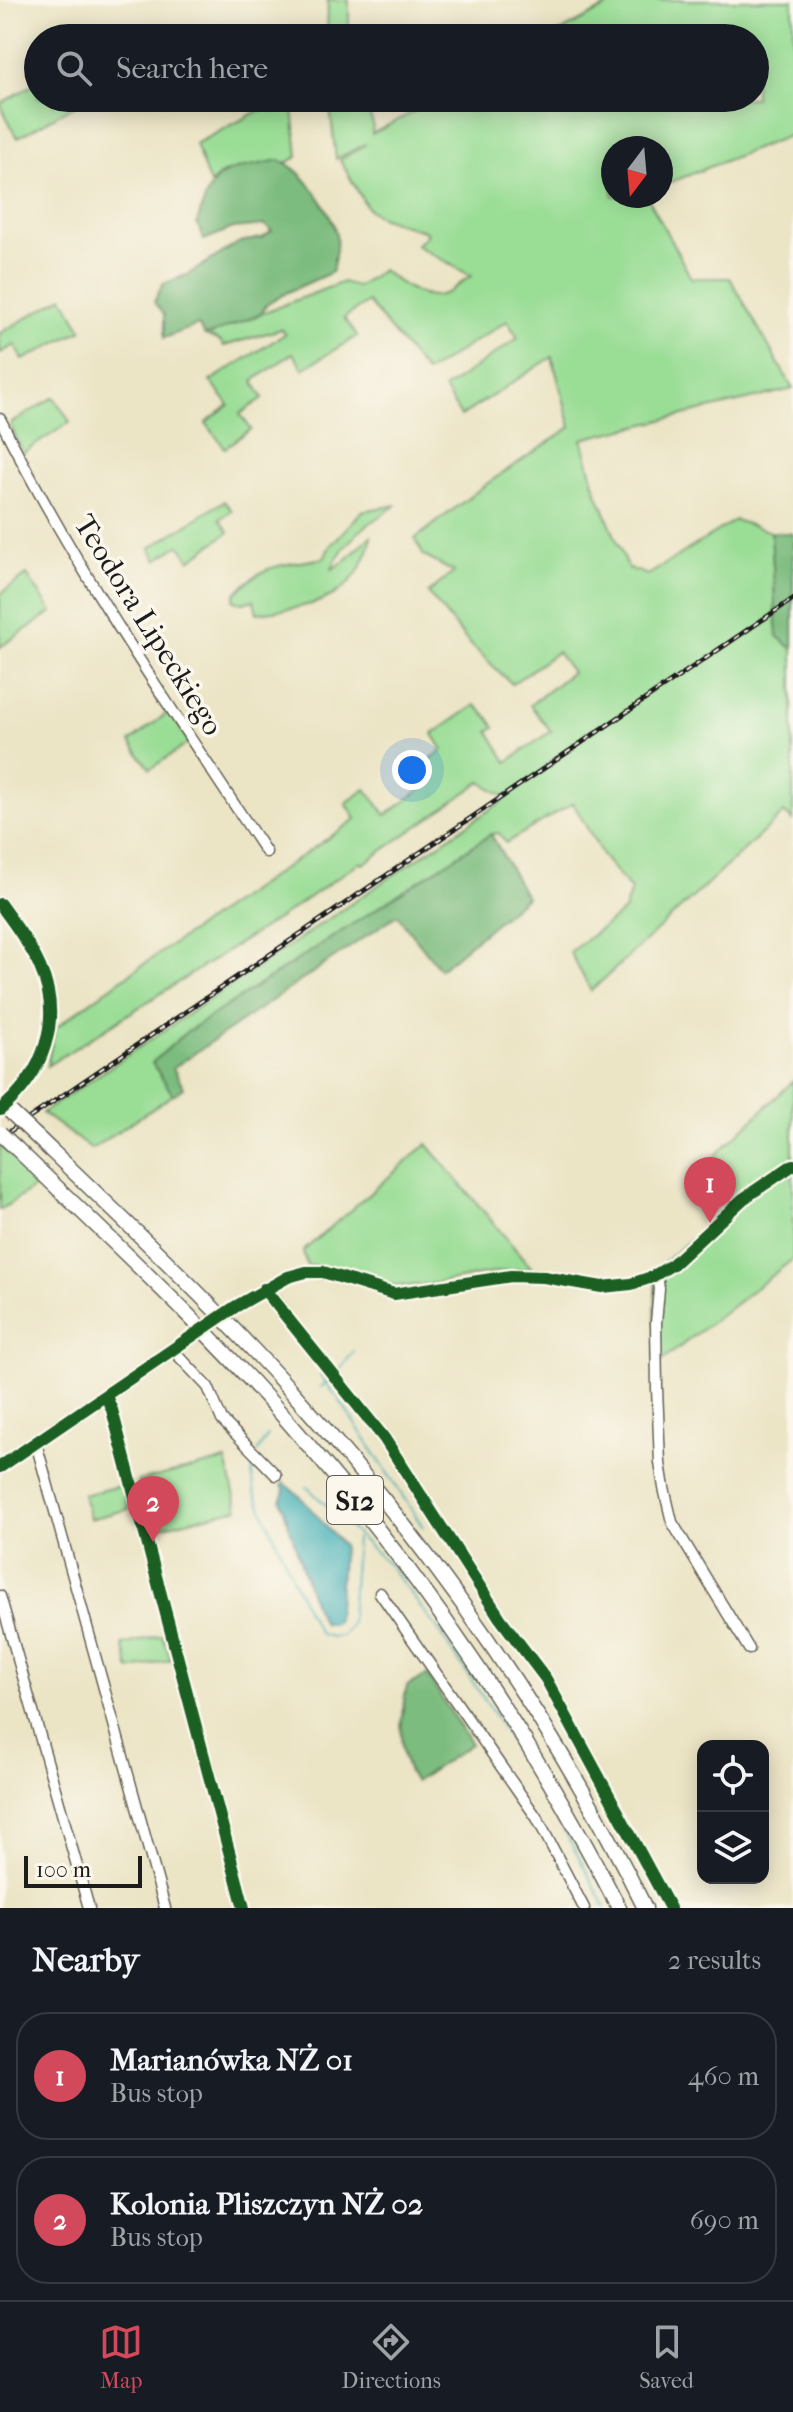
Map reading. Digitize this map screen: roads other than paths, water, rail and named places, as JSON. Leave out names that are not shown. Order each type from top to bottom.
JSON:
[{"type":"highway","name":"S12","points":[[0,1102],[264,1361],[391,1510],[459,1600],[522,1693],[586,1799],[645,1908]]},
{"type":"highway","name":"S12","points":[[0,1133],[221,1348],[298,1432],[367,1515],[436,1606],[500,1701],[573,1821],[619,1908]]},
{"type":"street","name":"Teodora Lipeckiego","points":[[0,419],[20,461],[125,638],[266,852]]},
{"type":"street","points":[[0,904],[40,966],[50,1011],[46,1044],[36,1071],[22,1090],[0,1110]]},
{"type":"street","points":[[235,1307],[292,1276],[315,1272],[394,1294],[511,1276],[607,1287],[631,1284],[657,1275],[743,1199],[793,1165]]},
{"type":"street","points":[[657,1275],[660,1463],[666,1500],[672,1522],[749,1649]]},
{"type":"street","points":[[264,1289],[384,1438],[500,1618],[546,1679],[670,1908]]},
{"type":"street","points":[[0,1467],[190,1338]]},
{"type":"street","points":[[173,1350],[208,1387],[222,1420],[276,1475]]},
{"type":"street","points":[[106,1396],[244,1908]]},
{"type":"street","points":[[36,1443],[165,1908]]},
{"type":"street","points":[[380,1593],[529,1805],[584,1908]]},
{"type":"street","points":[[0,1596],[89,1908]]},
{"type":"water","points":[[284,1483],[298,1494],[343,1546],[337,1620],[333,1624],[323,1623],[315,1608],[281,1500]]},
{"type":"waterway","points":[[4,1097],[30,1063],[42,1021]]},
{"type":"waterway","points":[[338,1372],[354,1351]]},
{"type":"waterway","points":[[320,1376],[340,1401],[423,1527]]},
{"type":"waterway","points":[[321,1387],[329,1380]]},
{"type":"waterway","points":[[258,1451],[268,1435]]},
{"type":"waterway","points":[[255,1461],[252,1474],[255,1493],[320,1634],[332,1637],[343,1635],[351,1623],[356,1538]]},
{"type":"waterway","points":[[307,1487],[389,1565],[439,1631],[492,1711],[568,1837],[606,1908]]},
{"type":"tunnel","points":[[198,1332],[235,1307]]},
{"type":"railway","points":[[0,1138],[793,599]]},
{"type":"place","name":"Marianówka NŻ 01","points":[[710,1223]]},
{"type":"place","name":"Kolonia Pliszczyn NŻ 02","points":[[153,1542]]}]
